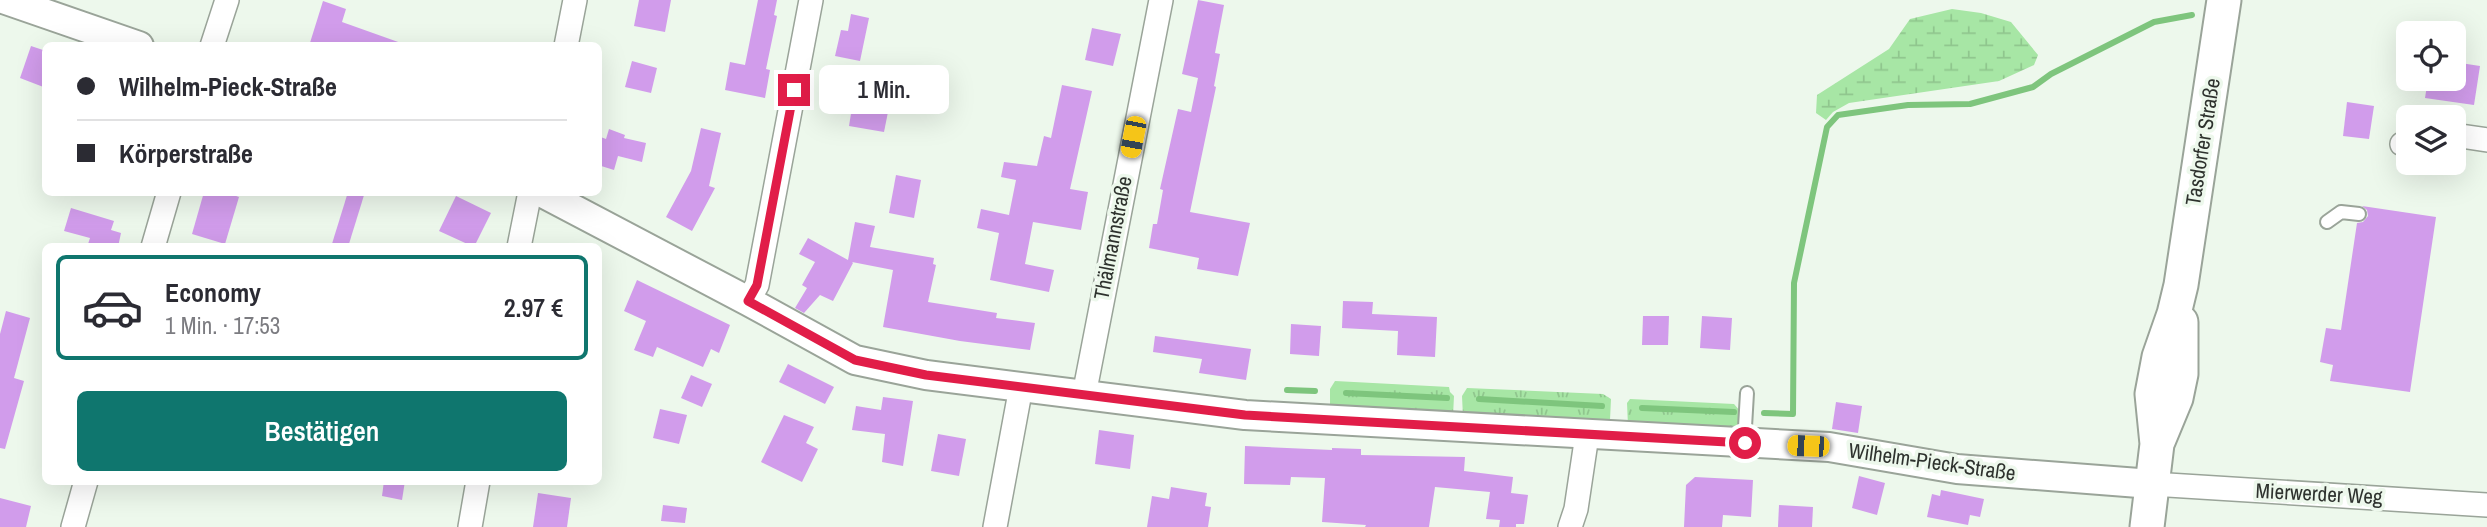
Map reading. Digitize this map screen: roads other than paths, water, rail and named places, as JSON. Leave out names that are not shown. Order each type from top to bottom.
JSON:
[{"type":"main road","name":"Tasdorfer Straße","points":[[2147,527],[2157,444],[2176,398],[2181,374],[2181,285],[2224,0]]},
{"type":"street","points":[[6,0],[127,42]]},
{"type":"street","points":[[213,42],[227,0]]},
{"type":"street","points":[[567,42],[575,0]]},
{"type":"street","points":[[748,301],[757,285],[811,0]]},
{"type":"street","name":"Thälmannstraße","points":[[1084,395],[1161,0]]},
{"type":"street","points":[[2466,137],[2487,140]]},
{"type":"street","points":[[154,243],[168,196]]},
{"type":"street","points":[[520,243],[529,196]]},
{"type":"street","name":"Wilhelm-Pieck-Straße","points":[[549,196],[868,365],[1021,387],[1279,418],[1829,447],[1957,469],[2152,484]]},
{"type":"street","points":[[995,527],[1021,387]]},
{"type":"street","points":[[1570,527],[1576,509],[1587,435]]},
{"type":"street","name":"Mierwerder Weg","points":[[2152,484],[2487,505]]},
{"type":"street","points":[[72,527],[85,485]]},
{"type":"street","points":[[470,527],[477,485]]},
{"type":"lane","points":[[2327,222],[2341,212],[2359,214]]},
{"type":"lane","points":[[1745,443],[1747,393]]},
{"type":"waterway","points":[[1764,413],[1793,414],[1794,283],[1827,127],[1838,115],[1908,105],[1970,104],[2033,87],[2051,74],[2154,22],[2192,15]]},
{"type":"waterway","points":[[1287,390],[1315,391]]},
{"type":"waterway","points":[[1346,393],[1447,398]]},
{"type":"waterway","points":[[1479,399],[1602,406]]},
{"type":"waterway","points":[[1642,408],[1734,412]]}]
